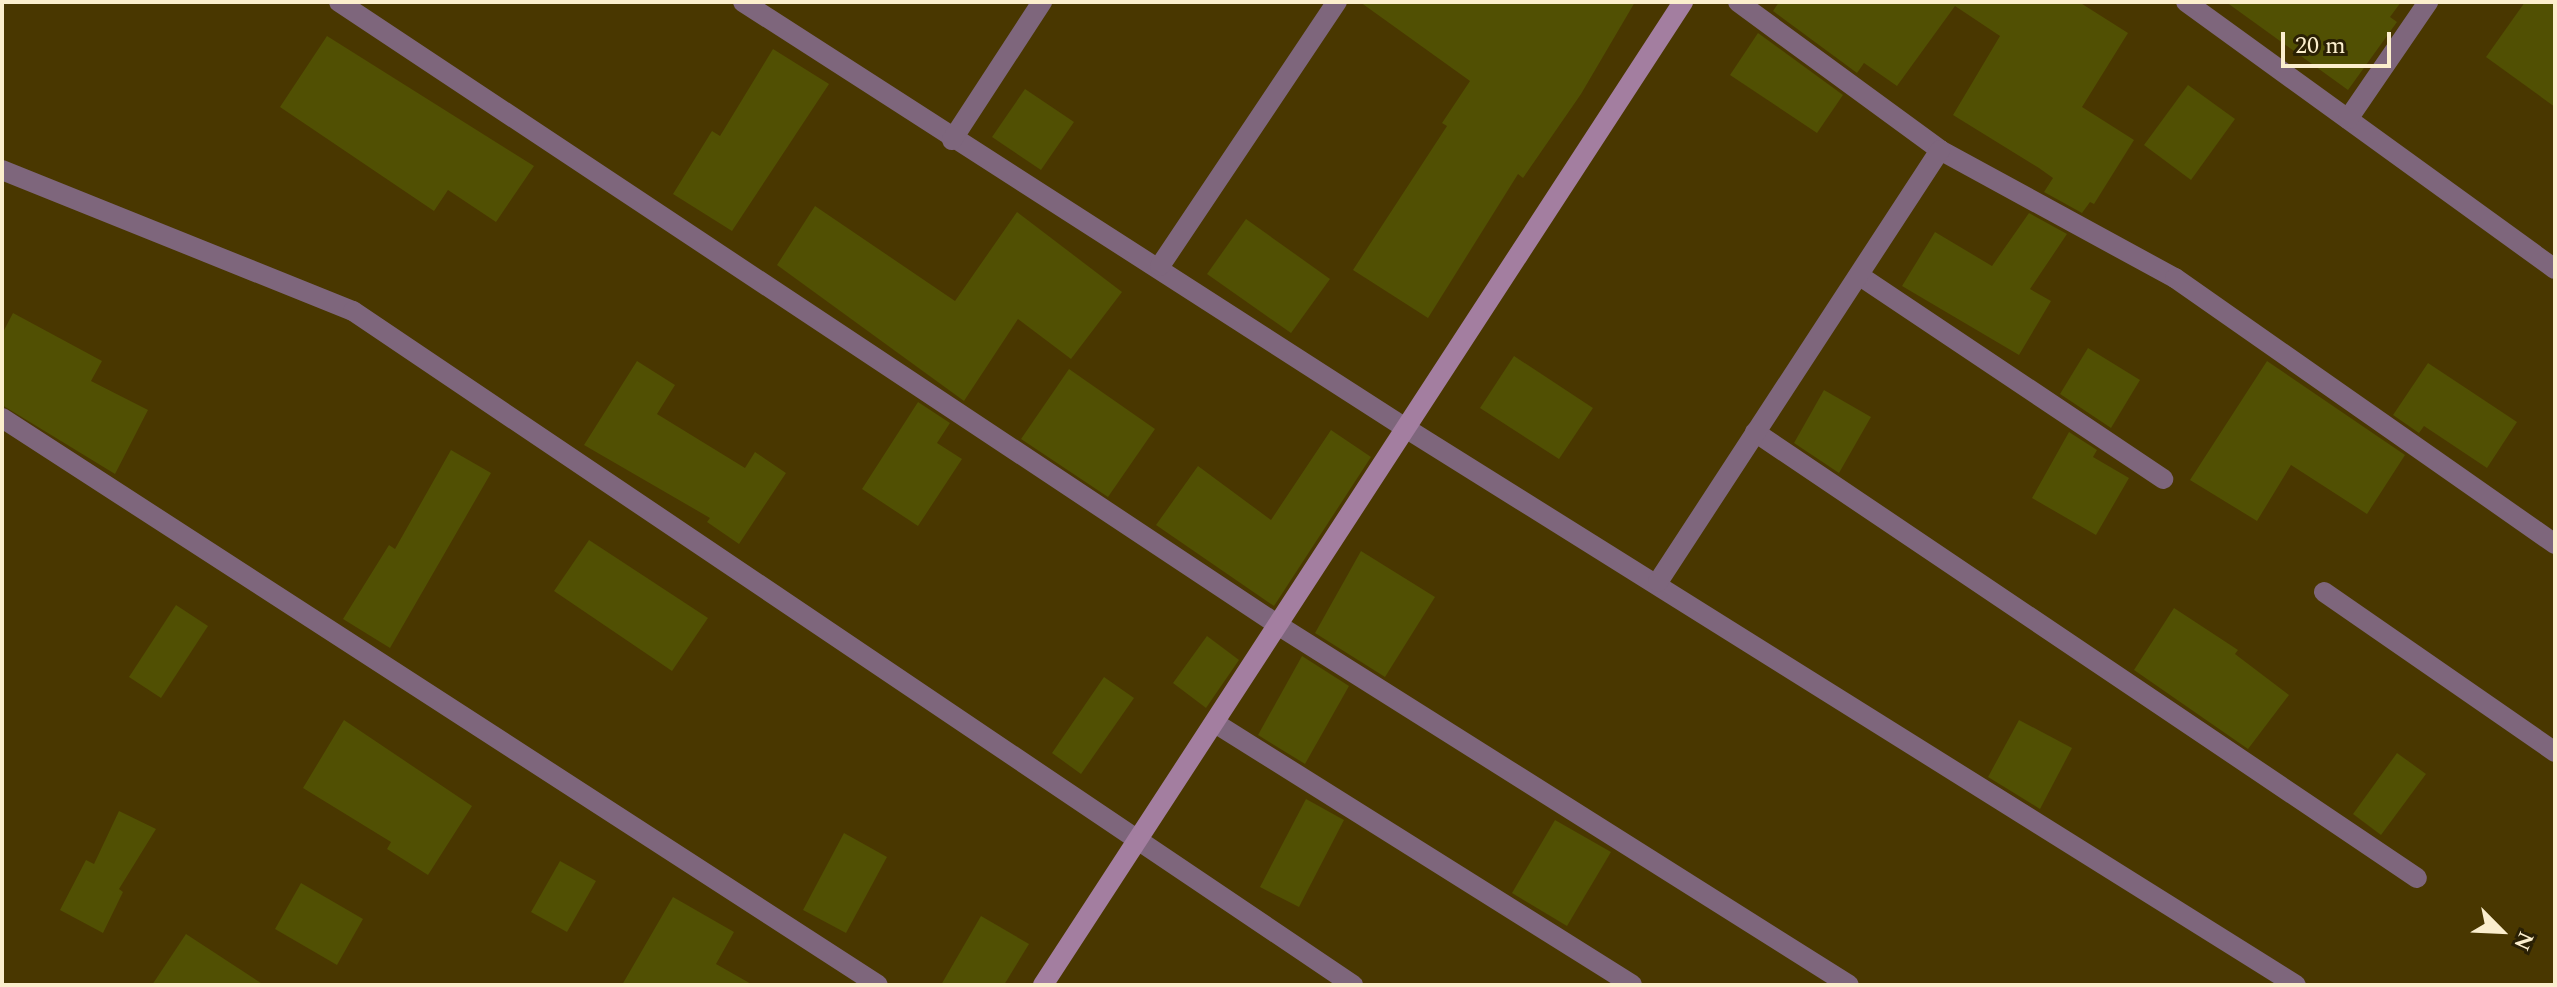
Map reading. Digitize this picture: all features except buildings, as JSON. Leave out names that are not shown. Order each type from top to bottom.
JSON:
[{"type":"street","points":[[339,2],[1281,627],[1849,985]]},
{"type":"street","points":[[743,2],[952,140],[1160,266],[1404,427],[1658,582],[2296,985]]},
{"type":"street","points":[[952,140],[1042,2]]},
{"type":"street","points":[[1160,266],[1337,2]]},
{"type":"street","points":[[1043,985],[1281,627],[1404,427],[1683,2]]},
{"type":"street","points":[[1738,2],[1940,150],[2175,278],[2555,544]]},
{"type":"street","points":[[2186,2],[2555,269]]},
{"type":"street","points":[[2348,119],[2428,2]]},
{"type":"street","points":[[1658,582],[1940,150]]},
{"type":"street","points":[[2,170],[353,311],[1353,985]]},
{"type":"street","points":[[1860,276],[2163,479]]},
{"type":"street","points":[[2,418],[878,985]]},
{"type":"street","points":[[1755,432],[2417,878]]},
{"type":"street","points":[[2324,592],[2555,752]]},
{"type":"street","points":[[1215,723],[1632,985]]}]
